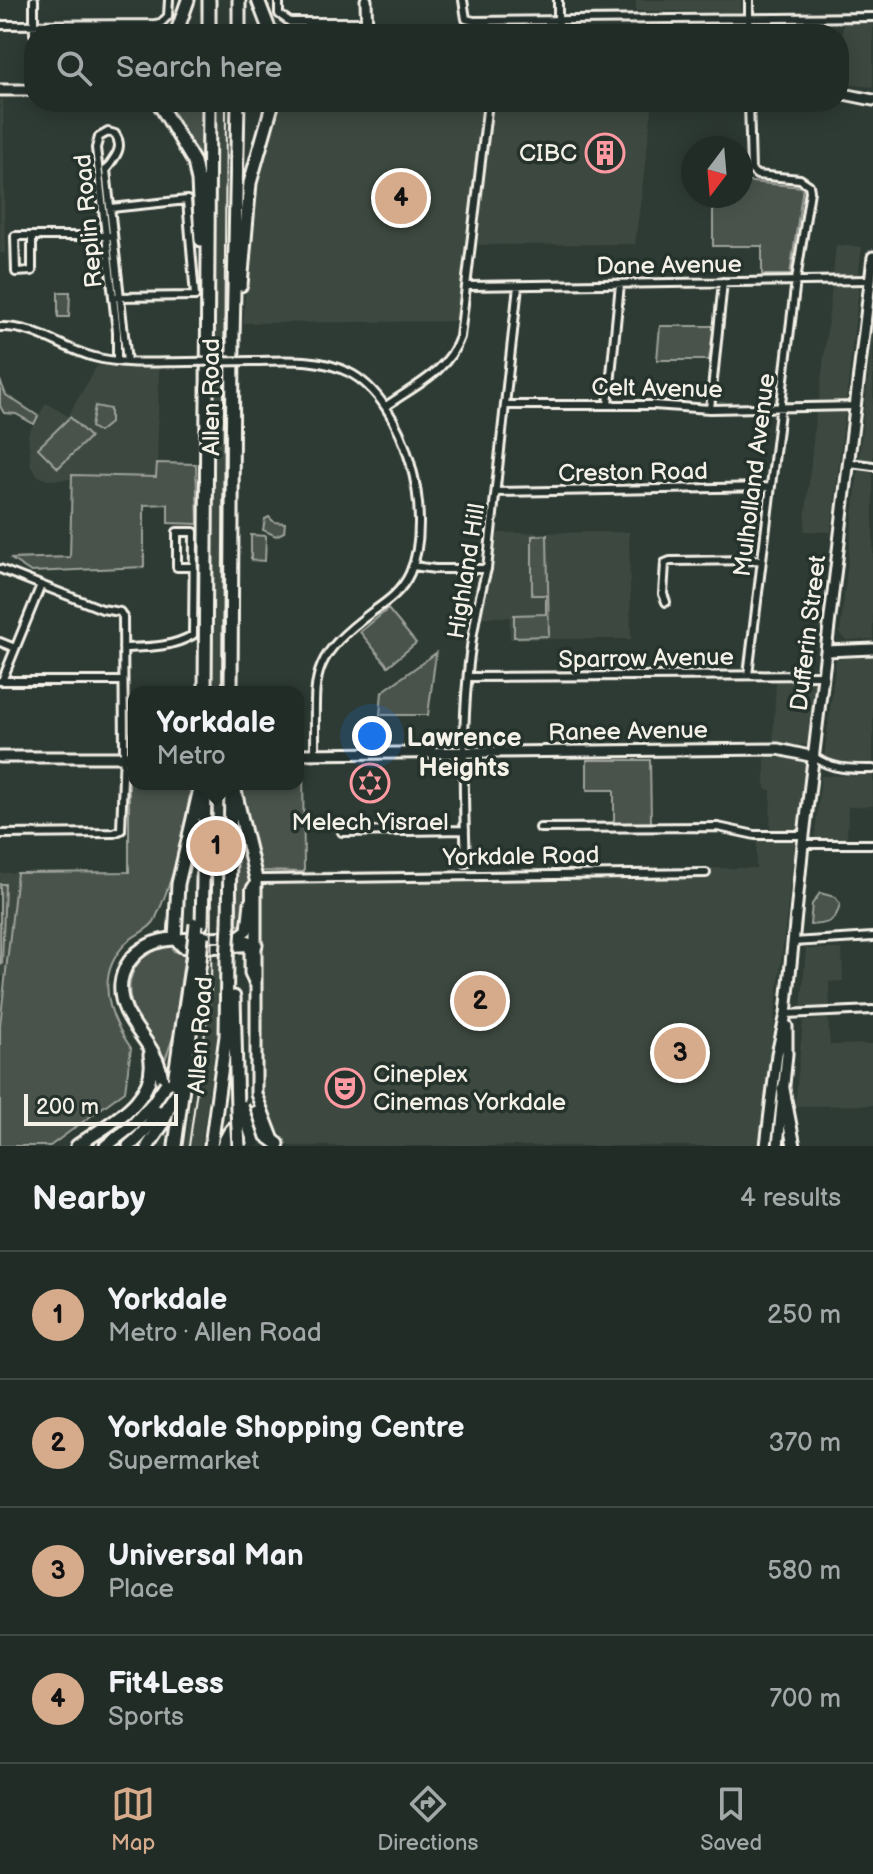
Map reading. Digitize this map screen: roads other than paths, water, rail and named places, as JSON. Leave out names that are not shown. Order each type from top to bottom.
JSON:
[{"type":"highway","points":[[180,24],[188,0]]},
{"type":"highway","points":[[209,0],[209,24]]},
{"type":"highway","points":[[239,0],[239,24]]},
{"type":"highway","points":[[258,0],[267,24]]},
{"type":"highway","points":[[165,112],[194,162],[198,181],[207,340]]},
{"type":"highway","points":[[168,112],[169,118]]},
{"type":"highway","name":"Allen Road","points":[[205,686],[209,112]]},
{"type":"highway","name":"Allen Road","points":[[231,686],[238,112]]},
{"type":"highway","points":[[233,339],[238,334],[250,183],[270,112]]},
{"type":"highway","points":[[129,1146],[150,1125],[162,1095],[159,1064],[123,1003],[121,990],[125,971],[134,954],[158,940],[175,939],[178,884],[202,790]]},
{"type":"highway","name":"Allen Road","points":[[175,1146],[204,862],[203,790]]},
{"type":"highway","name":"Allen Road","points":[[211,1146],[226,1036],[233,942],[229,924],[232,790]]},
{"type":"highway","points":[[234,790],[256,879]]},
{"type":"highway","points":[[230,960],[239,1146]]},
{"type":"highway","points":[[148,1146],[170,1106],[196,961]]},
{"type":"highway","points":[[106,1146],[132,1126],[166,1084],[182,1030]]},
{"type":"highway","points":[[77,1146],[136,1103],[147,1089],[151,1061],[139,1032]]},
{"type":"highway","points":[[783,1089],[794,1146]]},
{"type":"highway","points":[[239,1112],[261,1110]]},
{"type":"highway","points":[[239,1112],[266,1123]]},
{"type":"highway","points":[[239,1112],[255,1144]]},
{"type":"highway","points":[[223,1146],[239,1112]]},
{"type":"highway","points":[[231,1146],[236,1135],[252,1129],[279,1145]]},
{"type":"street","points":[[34,0],[34,24]]},
{"type":"street","points":[[155,24],[168,16],[169,0]]},
{"type":"street","points":[[279,0],[279,14],[290,22],[367,22],[366,0]]},
{"type":"street","points":[[463,0],[466,19],[474,21],[873,17]]},
{"type":"street","points":[[558,0],[558,24]]},
{"type":"street","points":[[749,0],[749,24]]},
{"type":"street","points":[[0,25],[24,25]]},
{"type":"street","points":[[0,90],[24,90]]},
{"type":"street","points":[[849,95],[873,98]]},
{"type":"street","points":[[386,406],[433,375],[450,357],[461,333],[487,112]]},
{"type":"street","name":"Mulholland Avenue","points":[[748,675],[809,185],[800,179],[757,175],[751,170],[749,112]]},
{"type":"street","name":"Replin Road","points":[[110,236],[111,208],[106,170],[120,143],[115,134],[108,132],[99,137],[96,148],[127,362]]},
{"type":"street","points":[[111,208],[187,200],[195,296],[116,297]]},
{"type":"street","points":[[32,237],[32,271],[16,272],[15,236],[110,236]]},
{"type":"street","name":"Dufferin Street","points":[[766,1146],[777,1054],[786,1014],[803,840],[869,314],[873,257]]},
{"type":"street","name":"Dane Avenue","points":[[468,286],[870,280]]},
{"type":"street","points":[[710,409],[723,282]]},
{"type":"street","points":[[608,405],[620,284]]},
{"type":"street","name":"Highland Hill","points":[[466,863],[465,753],[469,677],[476,608],[487,569],[518,286]]},
{"type":"street","name":"Replin Road","points":[[116,297],[117,361]]},
{"type":"street","points":[[0,327],[32,330],[77,352],[117,361],[307,361],[332,365],[362,380],[386,406],[406,448],[414,480],[417,528],[413,566],[398,592],[342,634],[327,653],[315,689],[315,754]]},
{"type":"street","name":"Celt Avenue","points":[[506,405],[710,409],[856,406]]},
{"type":"street","points":[[850,463],[873,466]]},
{"type":"street","name":"Creston Road","points":[[496,492],[770,487]]},
{"type":"street","points":[[123,648],[178,644],[193,635],[194,567],[194,532],[177,532],[177,567],[194,567]]},
{"type":"street","points":[[666,602],[663,594],[665,563],[761,560]]},
{"type":"street","points":[[413,566],[487,569]]},
{"type":"street","points":[[0,569],[102,609],[120,612],[123,617],[122,681],[128,746]]},
{"type":"street","points":[[41,585],[1,681],[122,681]]},
{"type":"street","points":[[0,642],[15,648]]},
{"type":"street","points":[[826,651],[873,649]]},
{"type":"street","name":"Sparrow Avenue","points":[[469,677],[823,675]]},
{"type":"street","name":"Ranee Avenue","points":[[304,754],[778,749],[814,757]]},
{"type":"street","points":[[0,757],[128,757]]},
{"type":"street","points":[[814,757],[826,766],[873,769]]},
{"type":"street","points":[[0,834],[114,833],[121,830],[128,766]]},
{"type":"street","points":[[540,828],[718,827],[755,835],[873,844]]},
{"type":"street","points":[[342,832],[465,830]]},
{"type":"street","name":"Yorkdale Road","points":[[256,879],[706,873]]},
{"type":"street","points":[[253,946],[256,879]]},
{"type":"street","points":[[256,879],[250,889],[256,1094],[266,1123],[279,1145]]},
{"type":"street","points":[[233,942],[247,930],[250,902]]},
{"type":"street","points":[[794,938],[873,937]]},
{"type":"street","points":[[175,939],[249,940],[253,946]]},
{"type":"street","points":[[175,939],[182,947],[189,949],[253,946]]},
{"type":"street","points":[[786,1014],[873,1010]]},
{"type":"street","name":"Dufferin Street","points":[[778,1146],[787,1054],[786,1014]]},
{"type":"railway","points":[[222,686],[226,112]]},
{"type":"railway","points":[[189,1146],[211,990],[213,790]]},
{"type":"place","name":"CIBC","points":[[605,153]]},
{"type":"place","name":"Fit4Less","points":[[401,198]]},
{"type":"place","name":"Melech Yisrael","points":[[370,783]]},
{"type":"place","name":"Yorkdale","points":[[216,846]]},
{"type":"place","name":"Yorkdale Shopping Centre","points":[[480,1001]]},
{"type":"place","name":"Universal Man","points":[[680,1053]]},
{"type":"place","name":"Cineplex Cinemas Yorkdale","points":[[345,1088]]},
{"type":"district","name":"Lawrence Heights","points":[[464,752]]}]
